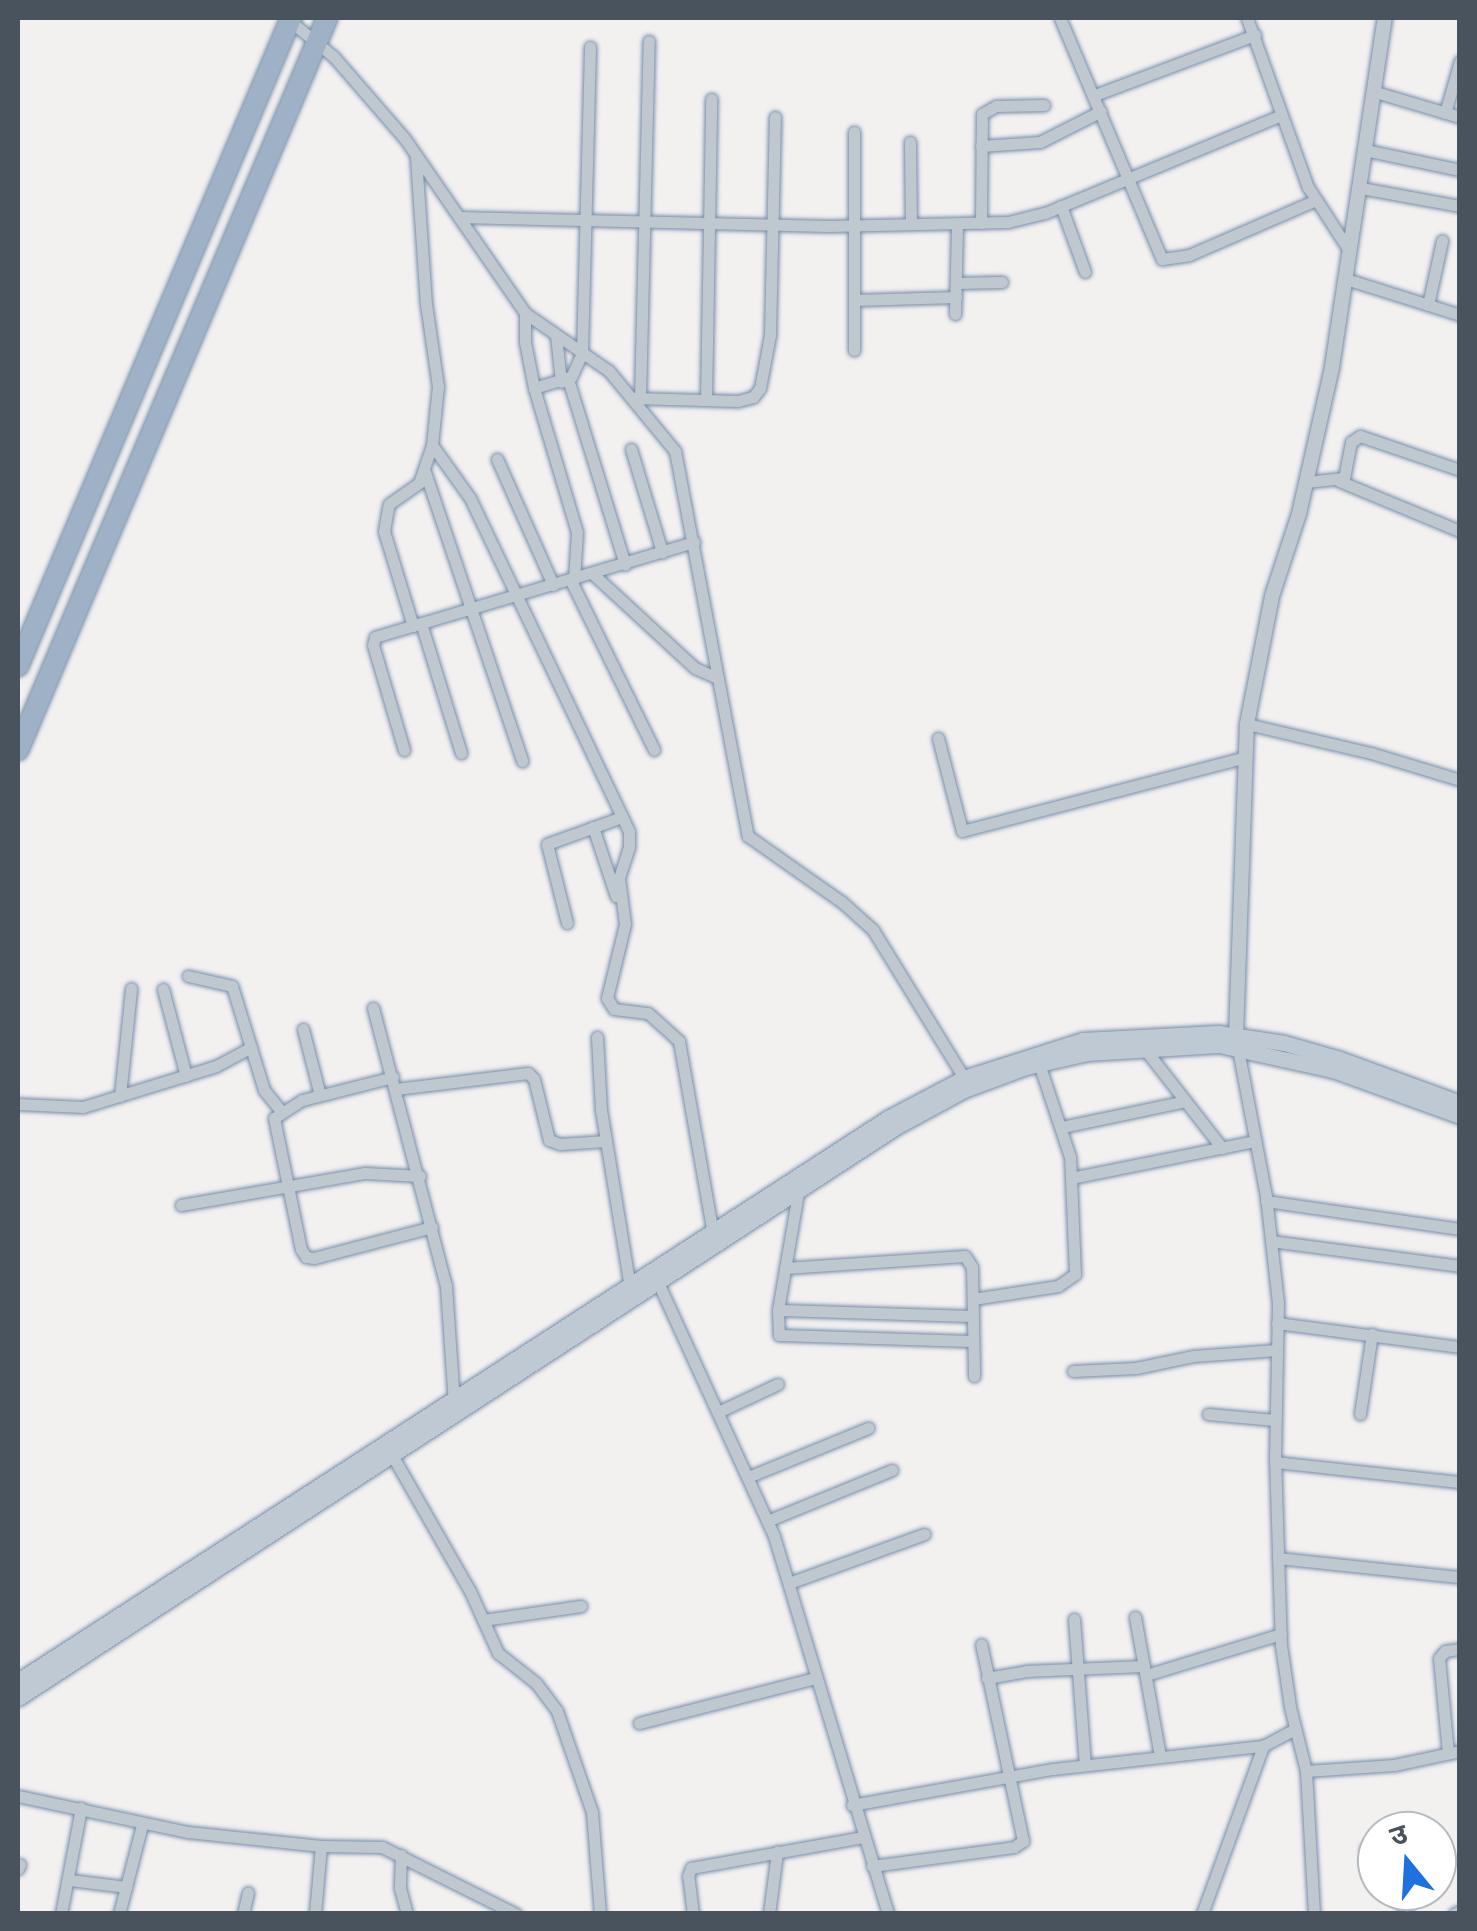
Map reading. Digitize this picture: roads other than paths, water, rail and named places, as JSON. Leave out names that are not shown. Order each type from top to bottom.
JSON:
[{"type":"highway","points":[[18,750],[326,18]]},
{"type":"highway","points":[[18,666],[290,19]]},
{"type":"main road","points":[[18,1681],[390,1451],[454,1402],[630,1287],[656,1277],[713,1233],[888,1118],[964,1078],[1083,1040],[1154,1034],[1237,1042],[1333,1070],[1460,1116]]},
{"type":"main road","points":[[18,1698],[656,1277],[798,1192],[896,1127],[964,1090],[1039,1064],[1144,1048],[1284,1042],[1460,1102]]},
{"type":"street","points":[[1060,18],[1095,95],[1154,248],[1167,260],[1188,255],[1314,202]]},
{"type":"street","points":[[1247,18],[1314,202],[1350,252]]},
{"type":"street","points":[[1314,1914],[1306,1771],[1295,1730],[1280,1634],[1275,1462],[1277,1323],[1271,1240],[1237,1042],[1242,758],[1272,596],[1306,482],[1346,280],[1385,18]]},
{"type":"street","points":[[290,19],[369,95],[416,154],[525,313],[609,370],[637,398],[679,459],[715,677],[748,836],[842,902],[874,930],[964,1078]]},
{"type":"street","points":[[1095,95],[1255,35]]},
{"type":"street","points":[[637,398],[646,222],[649,40]]},
{"type":"street","points":[[534,388],[565,380],[580,366],[590,47]]},
{"type":"street","points":[[1445,112],[1460,60]]},
{"type":"street","points":[[1372,91],[1460,117]]},
{"type":"street","points":[[706,400],[712,99]]},
{"type":"street","points":[[981,223],[984,110],[1044,104]]},
{"type":"street","points":[[981,146],[1040,142],[1101,111]]},
{"type":"street","points":[[459,218],[854,226],[1028,218],[1282,114]]},
{"type":"street","points":[[637,398],[747,400],[760,388],[770,336],[775,117]]},
{"type":"street","points":[[854,132],[854,350]]},
{"type":"street","points":[[910,142],[911,224]]},
{"type":"street","points":[[1365,150],[1460,170]]},
{"type":"street","points":[[416,154],[426,304],[438,386],[425,472],[419,483],[392,499],[384,531],[461,753]]},
{"type":"street","points":[[1361,188],[1460,206]]},
{"type":"street","points":[[1061,206],[1085,272]]},
{"type":"street","points":[[956,314],[957,224]]},
{"type":"street","points":[[1428,305],[1442,241]]},
{"type":"street","points":[[1346,280],[1460,315]]},
{"type":"street","points":[[854,300],[1002,282]]},
{"type":"street","points":[[525,313],[525,342],[534,388],[578,532],[573,580],[654,750]]},
{"type":"street","points":[[556,336],[565,380],[625,564]]},
{"type":"street","points":[[1339,482],[1347,473],[1352,439],[1360,436],[1460,470]]},
{"type":"street","points":[[432,445],[463,484],[631,840],[618,878],[624,924],[607,988],[608,1004],[648,1013],[679,1042],[713,1233]]},
{"type":"street","points":[[631,449],[662,552]]},
{"type":"street","points":[[496,459],[552,585]]},
{"type":"street","points":[[425,472],[522,761]]},
{"type":"street","points":[[1306,482],[1339,482],[1460,531]]},
{"type":"street","points":[[404,750],[373,643],[377,636],[694,542]]},
{"type":"street","points":[[593,574],[696,668],[715,677]]},
{"type":"street","points":[[1247,724],[1359,749],[1460,780]]},
{"type":"street","points":[[938,738],[962,831],[1242,758]]},
{"type":"street","points":[[567,923],[546,847],[553,840],[622,817]]},
{"type":"street","points":[[593,826],[624,924]]},
{"type":"street","points":[[188,976],[232,986],[264,1090],[280,1110]]},
{"type":"street","points":[[120,1096],[131,989]]},
{"type":"street","points":[[163,989],[186,1076]]},
{"type":"street","points":[[373,1008],[420,1176],[450,1312],[454,1402]]},
{"type":"street","points":[[303,1029],[320,1094]]},
{"type":"street","points":[[597,1038],[606,1141],[630,1287]]},
{"type":"street","points":[[18,1104],[74,1108],[186,1076],[251,1047]]},
{"type":"street","points":[[1144,1048],[1222,1148]]},
{"type":"street","points":[[972,1299],[1041,1289],[1072,1280],[1076,1267],[1071,1178],[1062,1127],[1039,1064]]},
{"type":"street","points":[[432,1227],[310,1258],[301,1249],[274,1124],[280,1110],[320,1094],[394,1083],[528,1073],[534,1079],[549,1140],[560,1144],[606,1141]]},
{"type":"street","points":[[1062,1127],[1186,1101]]},
{"type":"street","points":[[1071,1178],[1256,1142]]},
{"type":"street","points":[[181,1205],[365,1173],[420,1176]]},
{"type":"street","points":[[798,1192],[778,1310],[776,1330],[782,1336],[973,1341]]},
{"type":"street","points":[[1266,1201],[1460,1229]]},
{"type":"street","points":[[1271,1240],[1460,1266]]},
{"type":"street","points":[[785,1268],[962,1255],[971,1262],[974,1376]]},
{"type":"street","points":[[656,1277],[767,1521],[888,1914]]},
{"type":"street","points":[[778,1310],[973,1316]]},
{"type":"street","points":[[1277,1323],[1460,1347]]},
{"type":"street","points":[[1360,1414],[1372,1334]]},
{"type":"street","points":[[1072,1371],[1277,1350]]},
{"type":"street","points":[[718,1412],[778,1384]]},
{"type":"street","points":[[1208,1414],[1275,1420]]},
{"type":"street","points":[[748,1477],[868,1428]]},
{"type":"street","points":[[390,1451],[502,1659],[536,1682],[557,1711],[592,1812],[600,1914]]},
{"type":"street","points":[[1275,1462],[1460,1482]]},
{"type":"street","points":[[767,1521],[892,1470]]},
{"type":"street","points":[[789,1583],[924,1534]]},
{"type":"street","points":[[1278,1558],[1460,1577]]},
{"type":"street","points":[[483,1620],[581,1606]]},
{"type":"street","points":[[1135,1617],[1160,1756]]},
{"type":"street","points":[[1074,1619],[1085,1765]]},
{"type":"street","points":[[987,1678],[1026,1671],[1145,1671],[1280,1634]]},
{"type":"street","points":[[872,1866],[1020,1846],[1024,1835],[981,1644]]},
{"type":"street","points":[[1306,1771],[1394,1764],[1454,1752],[1439,1658],[1446,1651],[1460,1649]]},
{"type":"street","points":[[639,1723],[816,1678]]},
{"type":"street","points":[[852,1805],[1008,1776],[1263,1746],[1295,1730]]},
{"type":"street","points":[[1202,1914],[1263,1746]]},
{"type":"street","points":[[18,1796],[142,1825],[321,1846],[382,1847],[516,1914]]},
{"type":"street","points":[[61,1914],[80,1808]]},
{"type":"street","points":[[119,1914],[142,1825]]},
{"type":"street","points":[[693,1914],[688,1869],[863,1837]]},
{"type":"street","points":[[315,1914],[321,1846]]},
{"type":"street","points":[[770,1914],[777,1852]]},
{"type":"street","points":[[401,1855],[400,1888],[407,1914]]},
{"type":"street","points":[[70,1880],[127,1888]]},
{"type":"street","points":[[243,1914],[248,1893]]}]
